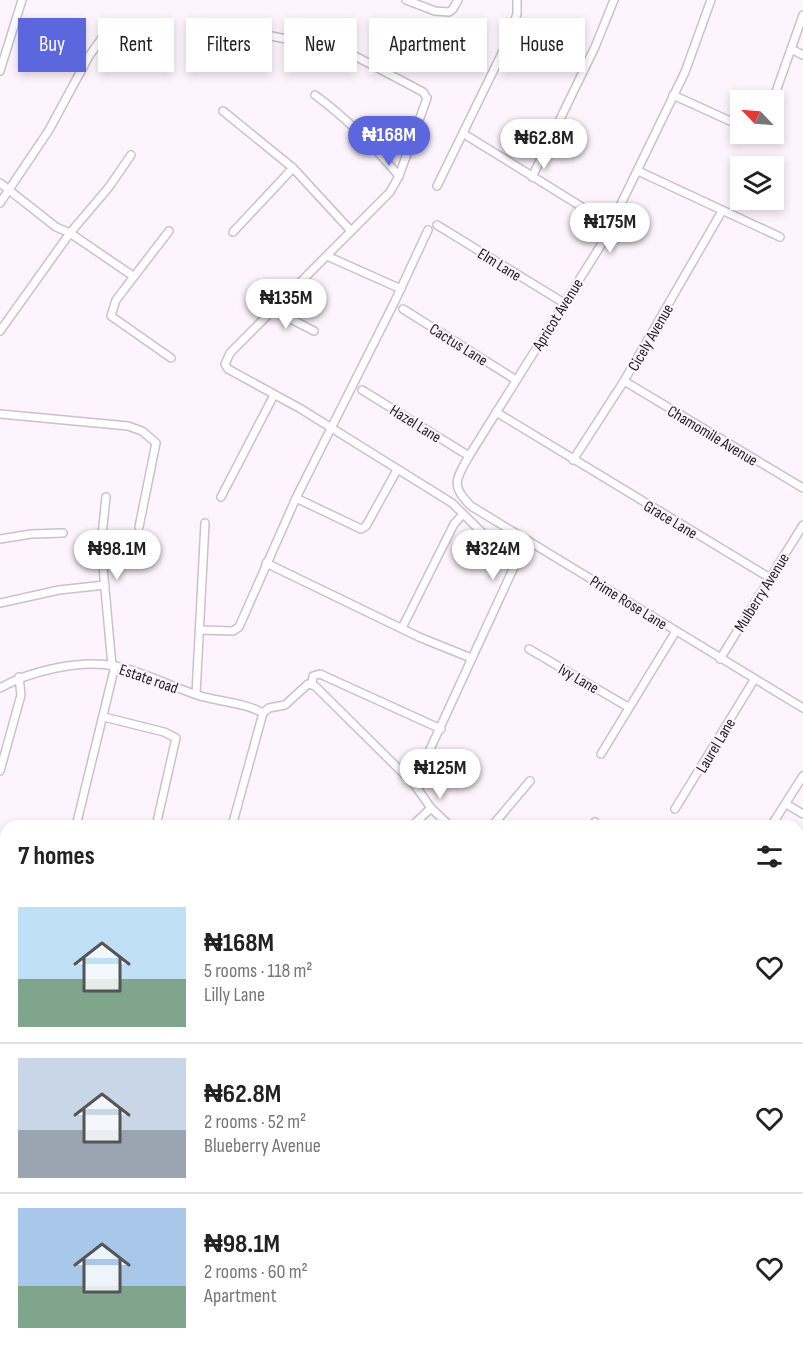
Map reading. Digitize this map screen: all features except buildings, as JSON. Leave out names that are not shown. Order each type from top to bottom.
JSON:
[{"type":"street","points":[[0,71],[22,0]]},
{"type":"street","points":[[406,0],[443,12],[453,9],[458,0]]},
{"type":"street","points":[[437,186],[464,134],[512,29],[517,0]]},
{"type":"street","points":[[532,177],[586,67],[614,0]]},
{"type":"street","name":"Apricot Avenue","points":[[458,492],[457,478],[469,456],[611,225],[695,46],[711,0]]},
{"type":"street","points":[[777,90],[803,15]]},
{"type":"street","points":[[272,36],[286,39],[301,38],[355,56],[423,92],[427,103],[399,176],[390,192],[274,307],[230,353],[225,364],[228,369],[452,503],[513,563],[514,567],[414,784]]},
{"type":"street","points":[[0,203],[49,130],[88,56],[98,43]]},
{"type":"street","points":[[791,49],[803,55]]},
{"type":"street","points":[[315,95],[344,116],[368,139],[399,176]]},
{"type":"street","points":[[673,95],[730,121]]},
{"type":"street","points":[[223,111],[293,168],[351,231]]},
{"type":"street","points":[[464,134],[611,225]]},
{"type":"street","points":[[0,331],[70,233],[109,187],[131,155]]},
{"type":"street","points":[[233,232],[293,168]]},
{"type":"street","points":[[638,171],[780,237]]},
{"type":"street","points":[[0,183],[56,227],[70,233],[133,276]]},
{"type":"street","name":"Cicely Avenue","points":[[573,460],[624,381],[722,211]]},
{"type":"street","name":"Elm Lane","points":[[437,225],[564,303]]},
{"type":"street","points":[[200,630],[233,631],[239,627],[296,498],[401,289],[428,230]]},
{"type":"street","points":[[169,231],[116,300],[111,316],[171,358]]},
{"type":"street","points":[[327,255],[401,289]]},
{"type":"street","points":[[274,307],[281,314],[314,331]]},
{"type":"street","name":"Cactus Lane","points":[[403,309],[516,380]]},
{"type":"street","name":"Chamomile Avenue","points":[[624,381],[803,488]]},
{"type":"street","name":"Hazel Lane","points":[[362,390],[469,456]]},
{"type":"street","points":[[221,498],[274,395]]},
{"type":"street","name":"Grace Lane","points":[[496,412],[770,578]]},
{"type":"street","points":[[0,414],[128,426],[150,436],[156,443],[139,527]]},
{"type":"street","points":[[296,498],[361,529],[366,526],[397,470]]},
{"type":"street","name":"Prime Rose Lane","points":[[458,492],[471,506],[754,680],[802,706]]},
{"type":"street","points":[[78,820],[104,717],[113,666],[101,545],[106,496]]},
{"type":"street","points":[[402,628],[439,551],[454,524],[463,514]]},
{"type":"street","points":[[196,694],[205,523]]},
{"type":"street","name":"Mulberry Avenue","points":[[720,659],[803,525]]},
{"type":"street","points":[[0,539],[31,534],[63,533]]},
{"type":"street","points":[[266,563],[471,658]]},
{"type":"street","points":[[0,603],[59,590],[105,585]]},
{"type":"street","points":[[601,754],[628,706],[676,631]]},
{"type":"street","name":"Ivy Lane","points":[[529,649],[628,706]]},
{"type":"street","name":"Estate road","points":[[0,688],[19,677],[60,668],[113,666],[196,694],[250,706],[263,713]]},
{"type":"street","points":[[312,684],[313,676],[320,674],[441,729]]},
{"type":"street","points":[[0,771],[21,695],[19,677]]},
{"type":"street","name":"Laurel Lane","points":[[675,809],[754,680]]},
{"type":"street","points":[[234,820],[263,713],[269,708],[285,705],[308,684],[312,684]]},
{"type":"street","points":[[312,684],[414,784],[431,808],[444,820]]},
{"type":"street","points":[[104,717],[164,732],[177,738],[157,820]]},
{"type":"street","points":[[775,820],[803,776]]},
{"type":"street","points":[[497,820],[530,781]]},
{"type":"street","points":[[786,804],[803,814]]},
{"type":"street","points":[[418,820],[431,808]]}]
